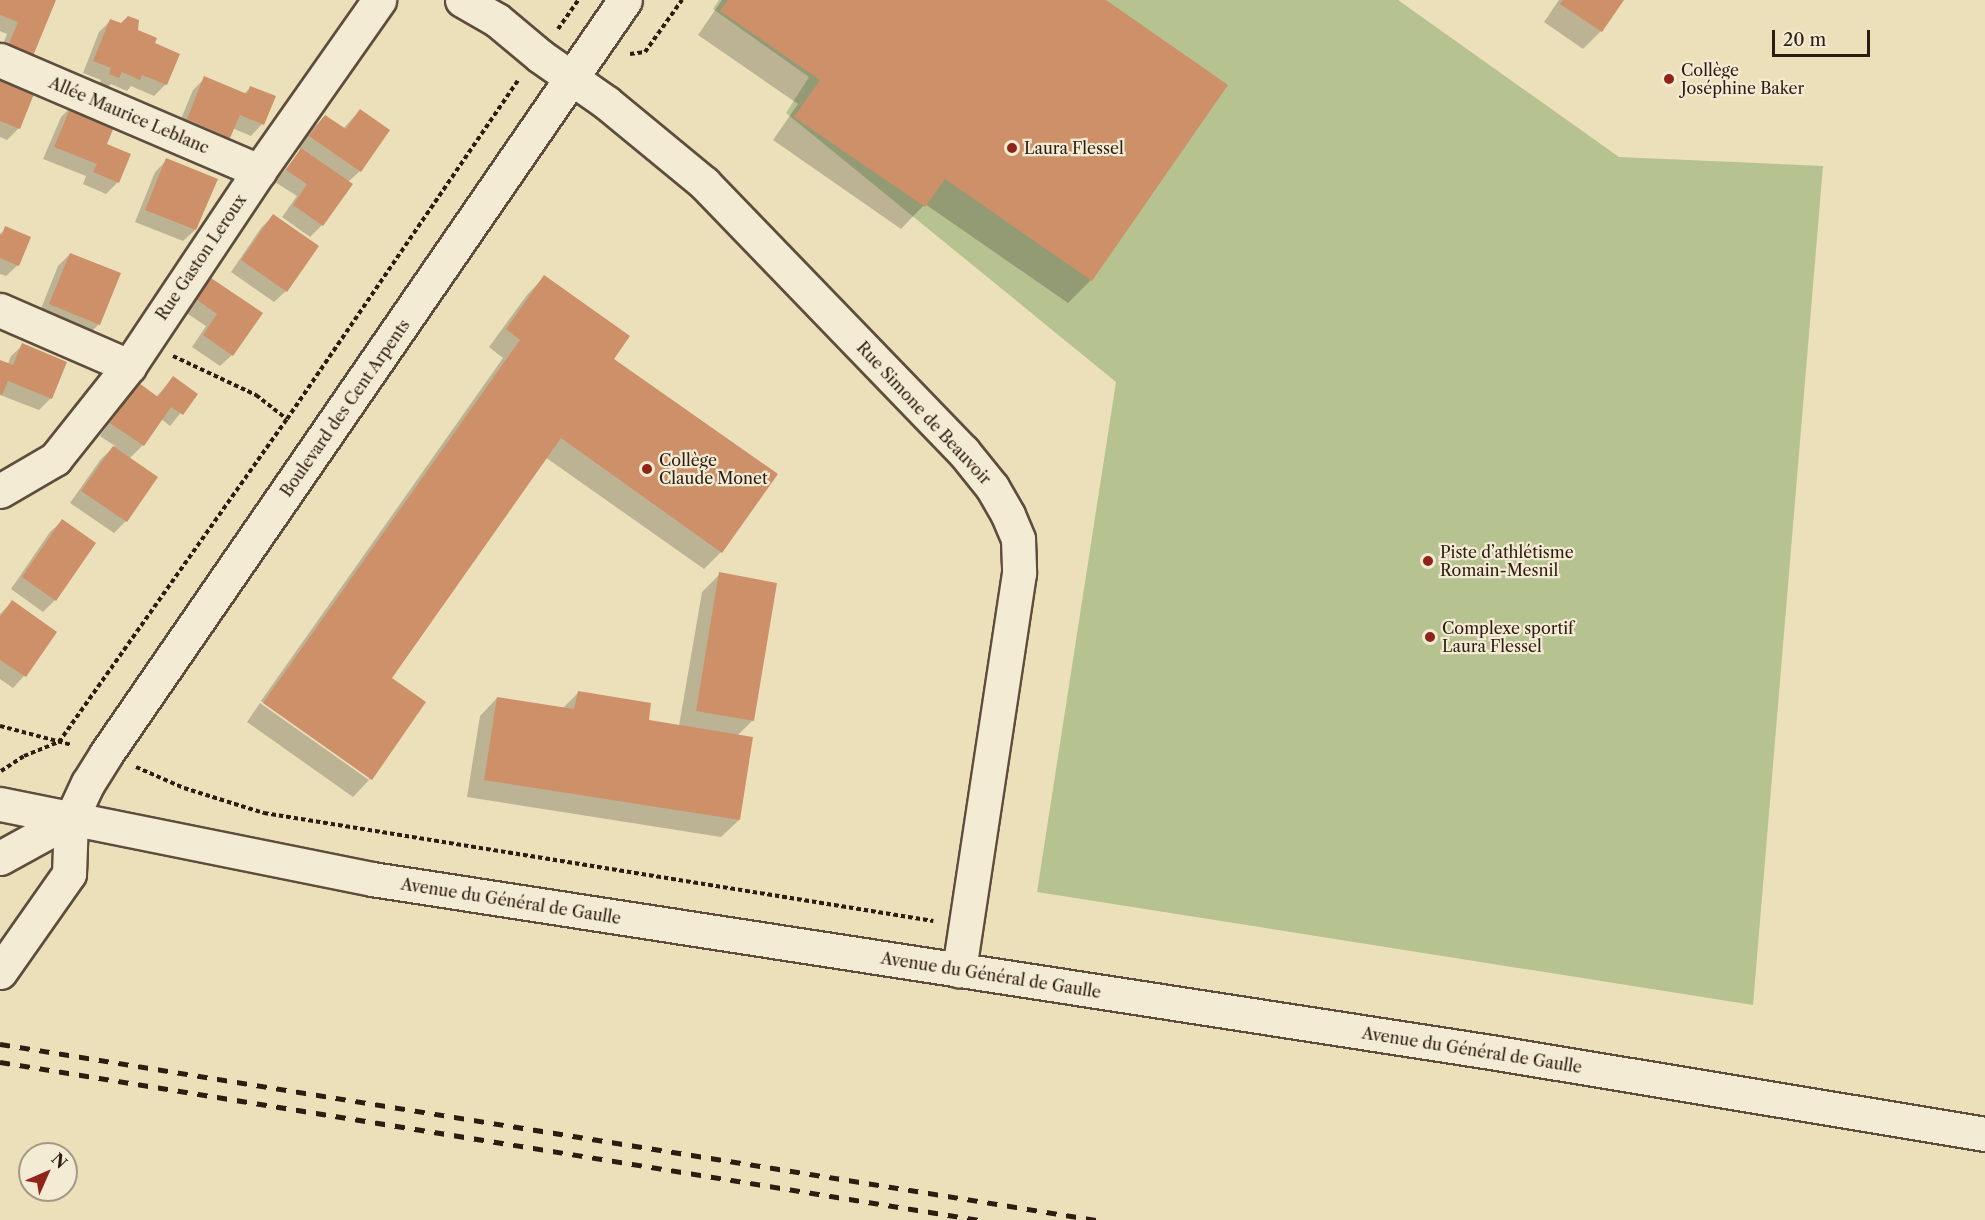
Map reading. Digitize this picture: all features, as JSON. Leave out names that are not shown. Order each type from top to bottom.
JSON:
[{"type":"street","name":"Rue Gaston Leroux","points":[[0,491],[55,459],[137,354],[259,171],[379,0]]},
{"type":"street","name":"Rue Simone de Beauvoir","points":[[462,0],[491,10],[540,56],[607,102],[704,183],[963,451],[992,486],[1008,515],[1018,539],[1019,573],[959,970]]},
{"type":"street","name":"Boulevard des Cent Arpents","points":[[0,972],[69,873],[71,819],[88,783],[106,754],[625,0]]},
{"type":"street","name":"Allée Maurice Leblanc","points":[[0,60],[259,171]]},
{"type":"street","points":[[0,310],[137,354]]},
{"type":"street","name":"Avenue du Général de Gaulle","points":[[0,804],[372,879],[1491,1052],[1985,1134]]},
{"type":"street","points":[[0,858],[71,819]]},
{"type":"path","points":[[0,772],[24,756],[59,742],[287,419],[518,80],[540,56],[578,0]]},
{"type":"path","points":[[630,54],[645,52],[682,0]]},
{"type":"path","points":[[137,354],[256,395],[287,419]]},
{"type":"path","points":[[0,726],[106,754],[184,788],[264,813],[921,917],[965,930]]},
{"type":"green space","name":"Complexe sportif Laura Flessel","points":[[719,0],[1398,0],[1619,157],[1823,166],[1753,1005],[1037,892],[1116,382],[786,113],[809,77],[713,9]]},
{"type":"building","points":[[0,0],[56,0],[33,56],[8,46],[18,22],[0,15]]},
{"type":"building","name":"Laura Flessel","points":[[728,0],[1106,0],[1228,85],[1092,281],[945,179],[925,207],[794,117],[820,80],[720,11]]},
{"type":"building","points":[[1563,0],[1624,0],[1602,32],[1560,4]]},
{"type":"building","points":[[128,16],[139,20],[138,30],[157,38],[155,43],[180,54],[167,85],[142,75],[140,80],[122,72],[119,78],[109,74],[111,68],[93,61],[110,19],[121,23]]},
{"type":"building","points":[[0,74],[36,89],[20,129],[0,121]]},
{"type":"building","points":[[204,76],[247,94],[250,86],[276,96],[264,125],[240,115],[230,138],[187,119]]},
{"type":"building","points":[[72,104],[116,122],[107,144],[131,154],[119,183],[93,172],[97,164],[54,147]]},
{"type":"building","points":[[360,109],[390,130],[361,172],[309,136],[325,115],[346,129]]},
{"type":"building","points":[[301,148],[353,184],[323,226],[293,205],[307,184],[286,170]]},
{"type":"building","points":[[166,158],[218,179],[196,230],[145,210]]},
{"type":"building","points":[[273,214],[319,246],[287,292],[241,260]]},
{"type":"building","points":[[5,226],[31,237],[19,266],[0,258],[0,234],[2,235]]},
{"type":"building","points":[[70,253],[121,273],[100,325],[49,304]]},
{"type":"building","points":[[544,275],[630,336],[614,359],[778,474],[722,553],[561,438],[392,678],[426,702],[372,780],[263,703],[520,340],[506,329]]},
{"type":"building","points":[[211,278],[263,313],[233,356],[203,335],[217,314],[196,299]]},
{"type":"building","points":[[22,343],[67,362],[52,399],[8,381],[2,395],[0,394],[0,360],[13,365]]},
{"type":"building","points":[[173,376],[198,394],[183,415],[171,407],[144,446],[110,423],[139,383],[158,397]]},
{"type":"building","points":[[113,446],[158,477],[127,522],[81,491]]},
{"type":"building","points":[[62,519],[96,543],[56,601],[22,577]]},
{"type":"building","points":[[719,572],[777,583],[754,721],[696,711]]},
{"type":"building","points":[[12,600],[57,632],[26,677],[0,660],[0,617]]},
{"type":"building","points":[[578,691],[651,703],[649,720],[753,737],[740,820],[484,780],[497,697],[574,709]]},
{"type":"railway","points":[[0,1044],[1096,1220]]},
{"type":"railway","points":[[0,1062],[979,1220]]},
{"type":"place","name":"Collège Joséphine Baker","points":[[1669,79]]},
{"type":"place","name":"Laura Flessel","points":[[1012,148]]},
{"type":"place","name":"Collège Claude Monet","points":[[647,469]]},
{"type":"place","name":"Piste d’athlétisme Romain-Mesnil","points":[[1428,561]]},
{"type":"place","name":"Complexe sportif Laura Flessel","points":[[1430,637]]}]
